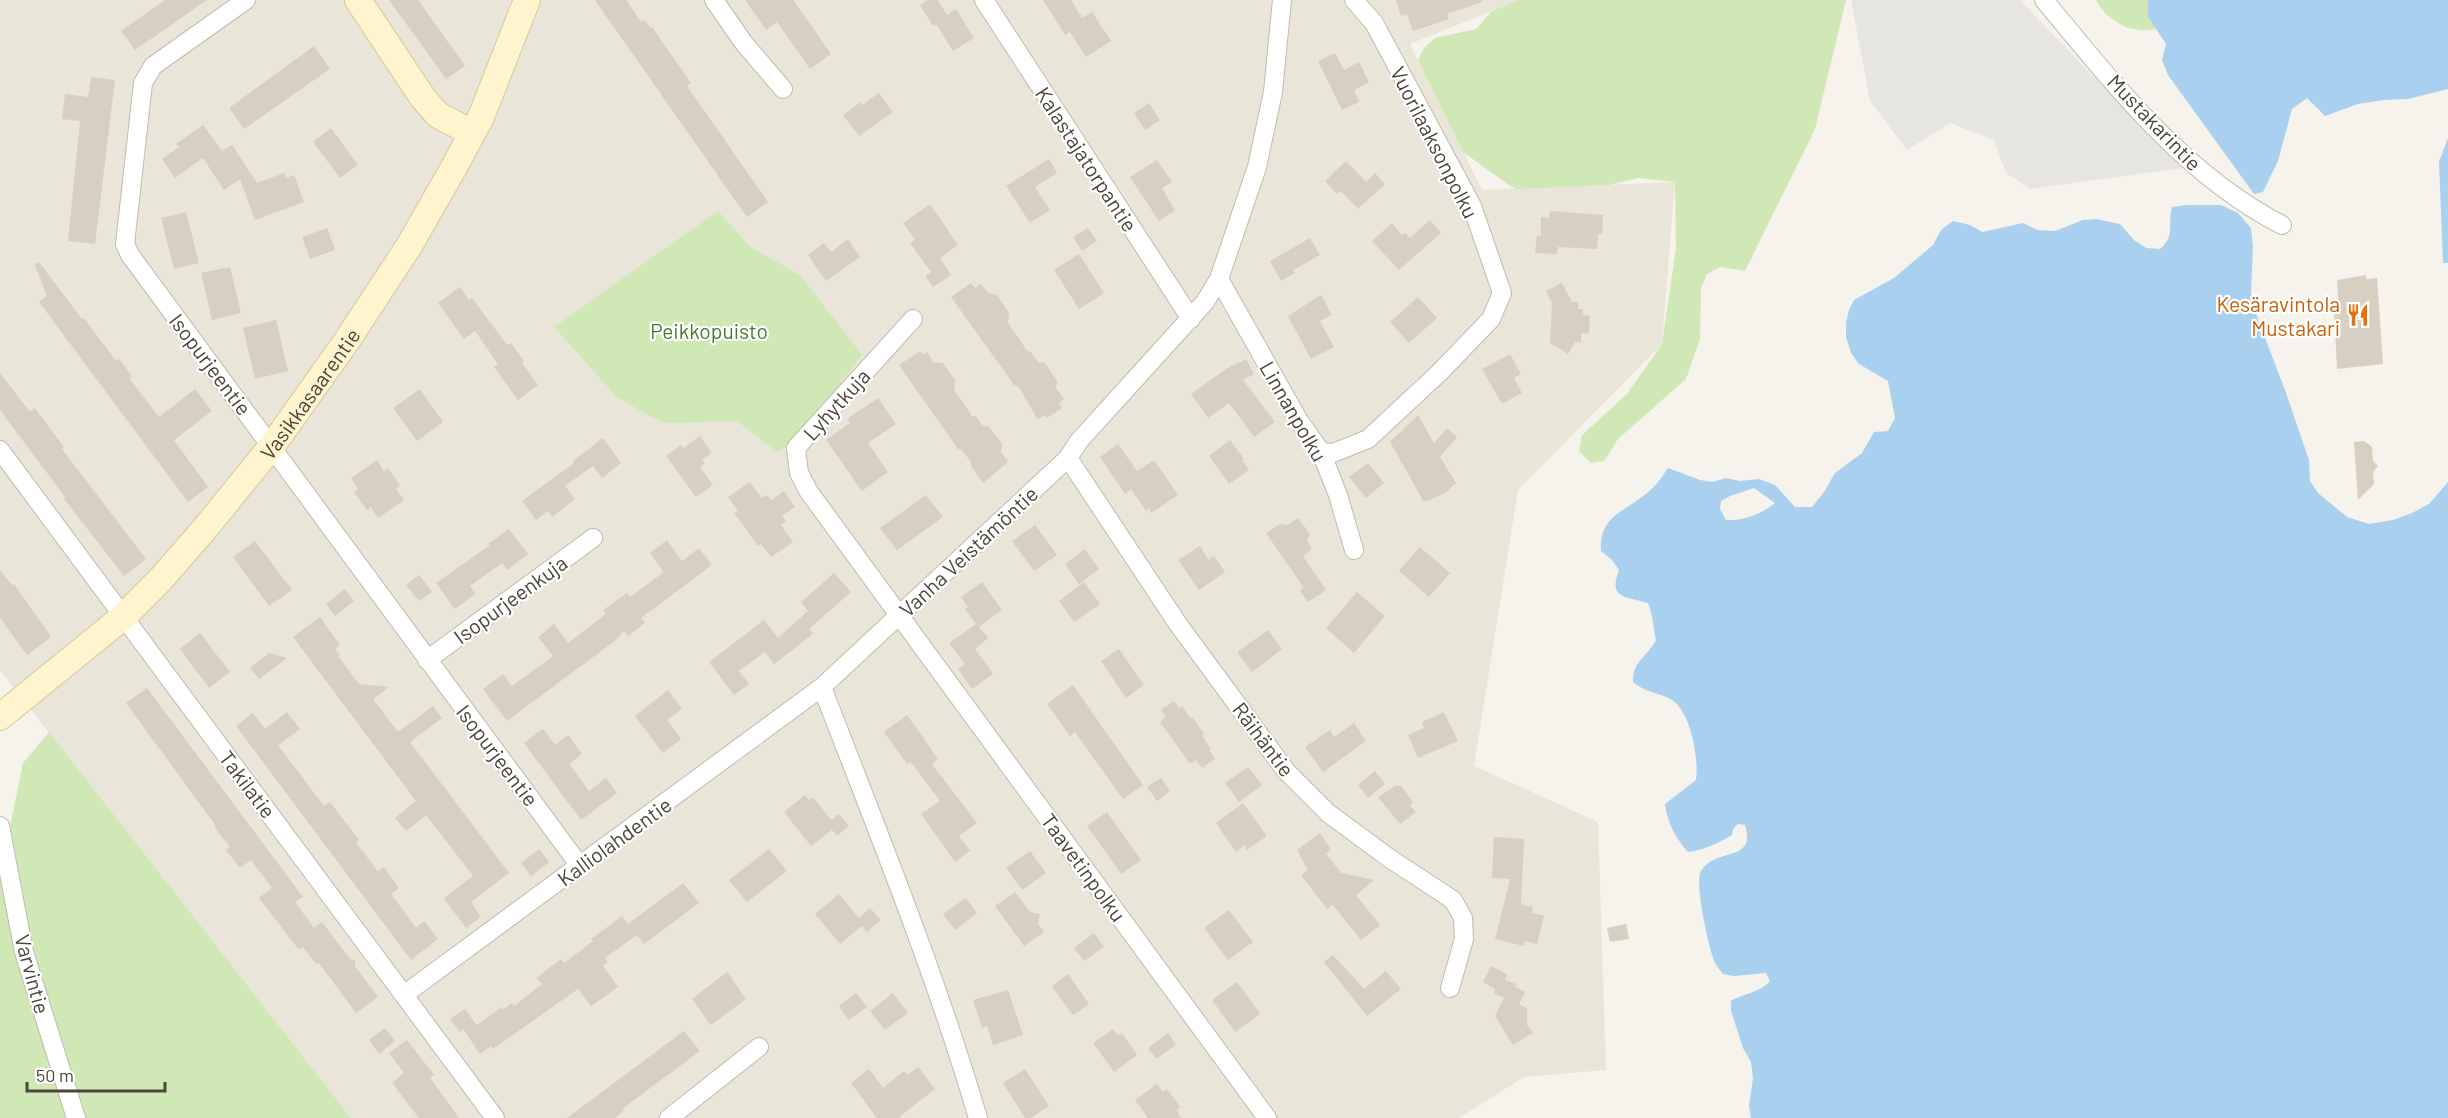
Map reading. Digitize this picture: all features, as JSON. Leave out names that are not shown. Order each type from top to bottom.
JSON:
[{"type":"street","name":"Isopurjeentie","points":[[246,0],[153,66],[146,74],[124,235],[130,255],[580,866]]},
{"type":"street","points":[[358,0],[423,98],[438,115],[472,133]]},
{"type":"street","name":"Vasikkasaarentie","points":[[0,717],[123,617],[161,579],[272,446],[346,342],[409,246],[472,133],[497,78],[526,0]]},
{"type":"street","points":[[714,0],[743,42],[783,88]]},
{"type":"street","name":"Kalastajatorpantie","points":[[984,0],[1191,319]]},
{"type":"street","name":"Vanha Veistämöntie","points":[[822,687],[1068,458],[1079,441],[1205,302],[1219,279],[1257,167],[1273,92],[1282,0]]},
{"type":"street","name":"Vuorilaaksonpolku","points":[[1321,452],[1333,453],[1368,439],[1439,373],[1491,320],[1502,293],[1472,206],[1374,23],[1354,0]]},
{"type":"street","name":"Mustakarintie","points":[[2044,0],[2142,115],[2195,166],[2248,205],[2282,225]]},
{"type":"street","name":"Linnanpolku","points":[[1219,279],[1299,421],[1321,452],[1338,495],[1353,550]]},
{"type":"street","name":"Lyhytkuja","points":[[900,615],[809,492],[799,473],[796,448],[913,319]]},
{"type":"street","name":"Takilatie","points":[[0,450],[495,1118]]},
{"type":"street","name":"Räihäntie","points":[[1068,458],[1178,624],[1286,771],[1328,813],[1389,858],[1453,900],[1463,918],[1464,939],[1450,988]]},
{"type":"street","name":"Isopurjeenkuja","points":[[427,660],[593,538]]},
{"type":"street","name":"Taavetinpolku","points":[[900,615],[1267,1118]]},
{"type":"street","points":[[822,687],[907,907],[960,1058],[978,1118]]},
{"type":"street","name":"Kalliolahdentie","points":[[405,994],[822,687]]},
{"type":"street","name":"Varvintie","points":[[0,826],[24,952],[76,1118]]},
{"type":"street","points":[[669,1118],[759,1047]]},
{"type":"shaded area","points":[[0,0],[1519,0],[1410,44],[1482,190],[1675,182],[1662,344],[1518,490],[1474,766],[1598,822],[1606,1070],[1524,1077],[1459,1118],[351,1118],[0,670]]},
{"type":"shaded area","points":[[1851,0],[2020,0],[2182,168],[2031,189],[2006,173],[1994,140],[1950,123],[1907,150],[1870,101]]},
{"type":"green space","points":[[1519,0],[1846,0],[1815,129],[1745,271],[1720,267],[1707,274],[1701,288],[1700,339],[1686,379],[1618,439],[1604,461],[1591,463],[1579,451],[1582,435],[1627,394],[1662,344],[1676,248],[1675,182],[1638,178],[1609,185],[1517,189],[1463,152],[1418,60],[1424,48],[1435,38],[1476,29],[1492,11]]},
{"type":"green space","points":[[2096,0],[2148,0],[2148,17],[2156,29],[2138,30],[2122,25],[2107,14]]},
{"type":"green space","name":"Peikkopuisto","points":[[718,211],[750,247],[800,275],[862,355],[793,444],[777,452],[737,421],[667,423],[649,416],[616,396],[554,327]]},
{"type":"green space","points":[[49,732],[351,1118],[0,1118],[0,829],[10,827],[23,763]]},
{"type":"water","points":[[2148,0],[2448,0],[2448,89],[2408,99],[2358,104],[2325,116],[2307,98],[2292,109],[2278,161],[2263,192],[2254,194],[2168,75],[2162,60],[2166,44],[2148,17]]},
{"type":"water","points":[[2448,138],[2448,263],[2443,263],[2439,162]]},
{"type":"water","points":[[2221,205],[2238,213],[2251,228],[2253,246],[2251,293],[2257,317],[2309,460],[2310,481],[2318,493],[2347,517],[2369,524],[2393,520],[2429,504],[2448,482],[2448,1118],[1751,1118],[1749,1106],[1753,1078],[1751,1062],[1743,1048],[1731,1011],[1731,1001],[1762,988],[1770,981],[1766,973],[1734,976],[1723,974],[1712,956],[1699,888],[1701,871],[1707,864],[1740,850],[1745,845],[1747,837],[1745,825],[1738,824],[1733,829],[1732,835],[1717,843],[1688,852],[1673,830],[1665,804],[1696,780],[1695,749],[1689,725],[1679,706],[1667,697],[1644,689],[1633,682],[1637,664],[1656,640],[1652,617],[1648,603],[1626,597],[1617,591],[1616,579],[1619,570],[1601,551],[1604,530],[1615,516],[1653,487],[1668,468],[1700,480],[1713,482],[1726,478],[1740,481],[1759,479],[1775,485],[1795,507],[1812,507],[1835,473],[1862,453],[1874,432],[1888,431],[1895,418],[1888,381],[1859,364],[1851,353],[1846,337],[1849,310],[1854,300],[1894,278],[1933,245],[1941,230],[1953,221],[1970,225],[1982,232],[2023,223],[2038,230],[2055,231],[2083,220],[2096,219],[2120,224],[2134,240],[2146,248],[2160,249],[2170,234],[2172,207]],"holes":[[[1754,488],[1775,503],[1758,513],[1739,519],[1726,520],[1720,509],[1721,501]]]},
{"type":"building","points":[[165,0],[207,0],[135,50],[121,31]]},
{"type":"building","points":[[389,0],[418,0],[465,66],[446,79]]},
{"type":"building","points":[[595,0],[626,0],[641,22],[644,20],[652,27],[691,83],[687,86],[768,202],[747,217]]},
{"type":"building","points":[[745,0],[793,0],[831,54],[810,69],[777,22],[766,30]]},
{"type":"building","points":[[928,0],[938,0],[947,15],[956,9],[974,38],[953,51],[936,24],[933,26],[920,5]]},
{"type":"building","points":[[1043,0],[1071,0],[1082,18],[1092,12],[1111,41],[1086,57],[1070,32],[1065,35]]},
{"type":"building","points":[[1396,0],[1482,0],[1482,2],[1447,14],[1449,19],[1413,31],[1407,14],[1401,16]]},
{"type":"building","points":[[314,46],[330,69],[244,129],[229,108]]},
{"type":"building","points":[[1335,53],[1344,70],[1359,62],[1369,82],[1354,90],[1359,102],[1342,110],[1318,61]]},
{"type":"building","points":[[91,77],[115,80],[95,244],[68,241],[80,121],[62,119],[65,94],[88,97]]},
{"type":"building","points":[[879,93],[893,112],[859,136],[843,115]]},
{"type":"building","points":[[1149,103],[1160,120],[1145,130],[1134,113]]},
{"type":"building","points":[[203,125],[222,151],[232,145],[257,183],[284,173],[286,178],[294,175],[304,202],[255,220],[240,179],[224,190],[203,158],[175,178],[162,159],[179,147],[176,144]]},
{"type":"building","points":[[331,128],[358,165],[340,178],[313,142]]},
{"type":"building","points":[[1049,159],[1057,173],[1035,187],[1050,210],[1030,223],[1006,186]]},
{"type":"building","points":[[1157,160],[1172,182],[1162,188],[1175,210],[1159,221],[1130,177]]},
{"type":"building","points":[[1346,161],[1366,182],[1375,173],[1385,184],[1358,209],[1341,191],[1337,194],[1325,181]]},
{"type":"building","points":[[930,204],[958,245],[940,258],[951,275],[933,287],[925,276],[931,272],[910,243],[915,240],[903,223]]},
{"type":"building","points":[[1550,211],[1603,215],[1602,234],[1598,234],[1597,249],[1558,247],[1557,254],[1535,253],[1537,235],[1541,236],[1541,217],[1549,218]]},
{"type":"building","points":[[186,212],[199,263],[174,269],[161,218]]},
{"type":"building","points":[[1430,220],[1441,233],[1399,270],[1372,241],[1392,223],[1402,235],[1405,233],[1410,238]]},
{"type":"building","points":[[327,228],[335,250],[310,259],[302,237]]},
{"type":"building","points":[[1088,228],[1097,241],[1082,251],[1073,237]]},
{"type":"building","points":[[1310,238],[1320,255],[1293,270],[1295,273],[1281,281],[1270,261]]},
{"type":"building","points":[[848,239],[860,257],[826,281],[808,255],[824,243],[831,252]]},
{"type":"building","points":[[1079,254],[1104,293],[1079,309],[1054,270]]},
{"type":"building","points":[[39,262],[116,361],[119,359],[132,376],[129,378],[159,417],[195,389],[212,411],[174,440],[208,487],[188,502],[39,302],[47,296],[35,265]]},
{"type":"building","points":[[230,267],[241,313],[212,320],[201,273]]},
{"type":"building","points":[[2366,275],[2366,279],[2377,278],[2383,364],[2337,369],[2334,310],[2339,310],[2337,280]]},
{"type":"building","points":[[971,283],[975,288],[981,284],[988,293],[997,295],[1009,313],[1008,323],[1028,352],[1030,351],[1038,362],[1045,363],[1057,381],[1056,388],[1064,399],[1059,403],[1062,408],[1047,418],[1045,415],[1038,420],[1018,386],[1014,385],[951,297]]},
{"type":"building","points":[[1562,283],[1572,302],[1578,302],[1578,309],[1583,309],[1582,315],[1590,316],[1589,334],[1581,333],[1581,342],[1575,342],[1568,354],[1550,343],[1552,303],[1546,291]]},
{"type":"building","points":[[460,287],[469,300],[472,298],[507,345],[511,343],[538,385],[518,400],[494,367],[498,364],[475,331],[464,339],[438,303]]},
{"type":"building","points":[[1321,295],[1332,315],[1320,321],[1334,347],[1311,359],[1288,316]]},
{"type":"building","points":[[1418,297],[1437,318],[1409,343],[1390,322]]},
{"type":"building","points":[[276,320],[288,371],[255,379],[243,328]]},
{"type":"building","points":[[920,351],[923,355],[927,352],[933,362],[943,363],[955,380],[954,390],[973,417],[975,415],[982,425],[989,427],[1002,444],[1001,452],[1008,462],[983,483],[971,466],[971,462],[962,450],[958,449],[899,365]]},
{"type":"building","points":[[1510,354],[1521,374],[1514,378],[1522,393],[1502,404],[1482,369]]},
{"type":"building","points":[[1246,359],[1254,374],[1243,380],[1275,422],[1254,437],[1229,403],[1208,418],[1191,394],[1232,365]]},
{"type":"building","points":[[0,373],[30,412],[35,408],[64,447],[62,449],[146,559],[124,576],[64,499],[65,497],[0,410]]},
{"type":"building","points":[[420,389],[443,422],[417,441],[393,408]]},
{"type":"building","points":[[878,398],[896,424],[868,443],[888,472],[862,491],[826,440],[850,423],[847,419]]},
{"type":"building","points":[[1418,415],[1434,443],[1447,428],[1457,437],[1440,457],[1456,483],[1444,494],[1424,502],[1390,442]]},
{"type":"building","points":[[700,436],[712,453],[702,460],[705,464],[700,467],[713,485],[696,497],[666,456],[681,445],[683,448]]},
{"type":"building","points":[[603,438],[621,463],[602,478],[593,466],[565,486],[575,499],[552,517],[548,511],[536,520],[522,501],[574,463],[573,461]]},
{"type":"building","points":[[1230,440],[1249,470],[1229,484],[1209,456]]},
{"type":"building","points":[[2364,441],[2372,447],[2373,461],[2378,466],[2373,472],[2374,484],[2358,500],[2354,442]]},
{"type":"building","points":[[1118,444],[1137,471],[1154,460],[1178,495],[1151,513],[1149,509],[1146,511],[1131,489],[1125,494],[1100,457]]},
{"type":"building","points":[[377,460],[384,472],[388,468],[400,486],[396,489],[404,500],[378,518],[371,507],[367,510],[354,492],[358,489],[351,478]]},
{"type":"building","points":[[1368,463],[1384,483],[1366,498],[1349,477]]},
{"type":"building","points":[[750,482],[762,498],[767,495],[771,500],[784,491],[795,507],[782,516],[786,521],[781,525],[793,542],[771,557],[761,544],[758,546],[734,513],[738,511],[728,497]]},
{"type":"building","points":[[926,495],[943,517],[897,550],[880,528]]},
{"type":"building","points":[[1298,518],[1310,534],[1307,541],[1312,549],[1303,556],[1326,590],[1308,602],[1300,591],[1304,588],[1266,533],[1280,524],[1288,525]]},
{"type":"building","points":[[1035,525],[1057,555],[1034,571],[1012,541]]},
{"type":"building","points":[[509,529],[528,554],[507,570],[502,563],[470,586],[475,594],[455,609],[436,583]]},
{"type":"building","points":[[667,540],[682,561],[699,548],[712,565],[641,618],[645,623],[628,636],[624,631],[616,640],[507,721],[483,689],[503,674],[512,686],[553,656],[538,637],[554,624],[568,643],[606,614],[603,610],[627,593],[630,597],[664,572],[650,553]]},
{"type":"building","points":[[255,541],[292,590],[269,606],[233,557]]},
{"type":"building","points":[[1200,546],[1209,560],[1214,556],[1225,572],[1199,590],[1178,560]]},
{"type":"building","points":[[1420,547],[1450,573],[1429,597],[1399,571]]},
{"type":"building","points":[[1085,549],[1099,569],[1079,584],[1065,564]]},
{"type":"building","points":[[0,570],[12,585],[14,584],[51,637],[27,655],[0,618]]},
{"type":"building","points":[[834,573],[851,592],[809,629],[813,634],[774,664],[765,652],[739,671],[749,684],[734,695],[709,662],[764,620],[778,638],[808,611],[801,602]]},
{"type":"building","points":[[419,575],[432,592],[419,601],[406,585]]},
{"type":"building","points":[[982,582],[1002,610],[979,627],[988,638],[975,649],[993,674],[972,689],[958,669],[965,664],[949,643],[976,624],[965,609],[968,607],[961,597]]},
{"type":"building","points":[[1084,582],[1100,604],[1074,622],[1059,601]]},
{"type":"building","points":[[345,589],[354,601],[335,616],[326,604]]},
{"type":"building","points":[[1357,592],[1385,616],[1354,653],[1326,628]]},
{"type":"building","points":[[320,617],[340,645],[335,649],[340,655],[338,656],[359,684],[389,687],[373,699],[398,732],[433,706],[442,718],[410,742],[509,873],[471,902],[481,917],[466,928],[444,898],[473,876],[426,815],[406,831],[395,818],[416,801],[293,637]]},
{"type":"building","points":[[1268,630],[1282,649],[1252,672],[1237,652]]},
{"type":"building","points":[[200,633],[230,672],[209,688],[180,649]]},
{"type":"building","points":[[1119,649],[1144,685],[1126,698],[1101,661]]},
{"type":"building","points":[[269,653],[287,658],[259,679],[250,668]]},
{"type":"building","points":[[1073,685],[1143,785],[1123,799],[1075,732],[1070,736],[1047,704]]},
{"type":"building","points":[[147,688],[303,897],[295,902],[314,928],[322,922],[350,959],[355,960],[355,966],[378,997],[356,1013],[319,963],[316,964],[303,947],[299,950],[259,898],[272,888],[251,860],[240,868],[226,850],[230,847],[214,827],[216,826],[126,703]]},
{"type":"building","points":[[668,690],[682,709],[667,720],[681,739],[663,753],[635,716]]},
{"type":"building","points":[[1174,701],[1179,708],[1182,706],[1190,718],[1192,717],[1211,749],[1209,750],[1215,759],[1202,768],[1196,760],[1190,764],[1160,722],[1166,717],[1161,710]]},
{"type":"building","points":[[287,712],[300,729],[278,745],[324,806],[330,802],[359,840],[356,842],[378,872],[384,867],[399,888],[391,894],[416,928],[424,921],[438,939],[411,960],[236,726],[253,713],[265,729]]},
{"type":"building","points":[[1444,712],[1458,741],[1418,758],[1408,735],[1424,728],[1422,722]]},
{"type":"building","points":[[907,715],[938,759],[932,764],[977,823],[959,836],[970,851],[955,862],[921,814],[940,801],[911,762],[907,764],[884,732]]},
{"type":"building","points":[[1354,723],[1366,741],[1323,772],[1305,747],[1330,730],[1334,737]]},
{"type":"building","points":[[543,729],[555,745],[568,735],[582,754],[569,764],[589,791],[606,778],[617,793],[581,820],[524,743]]},
{"type":"building","points":[[1248,767],[1262,785],[1239,802],[1225,783]]},
{"type":"building","points":[[1375,771],[1385,784],[1368,798],[1358,785]]},
{"type":"building","points":[[1161,778],[1170,791],[1157,801],[1147,787]]},
{"type":"building","points":[[1395,786],[1401,786],[1413,802],[1410,805],[1416,812],[1400,824],[1378,797]]},
{"type":"building","points":[[805,795],[809,800],[813,797],[831,820],[839,814],[849,826],[837,836],[832,830],[811,846],[784,812]]},
{"type":"building","points":[[1243,803],[1267,836],[1247,850],[1244,845],[1236,852],[1216,823]]},
{"type":"building","points":[[1107,812],[1141,860],[1121,874],[1087,826]]},
{"type":"building","points":[[1320,833],[1331,850],[1326,853],[1341,873],[1374,880],[1356,895],[1380,925],[1361,940],[1333,905],[1327,909],[1301,875],[1308,870],[1297,850]]},
{"type":"building","points":[[1494,837],[1524,839],[1521,904],[1533,907],[1532,913],[1544,916],[1537,944],[1525,941],[1524,946],[1495,939],[1510,879],[1492,878]]},
{"type":"building","points":[[539,849],[549,862],[531,876],[521,863]]},
{"type":"building","points":[[769,849],[787,871],[747,902],[729,880]]},
{"type":"building","points":[[1030,851],[1046,873],[1022,890],[1006,868]]},
{"type":"building","points":[[683,883],[699,903],[644,944],[637,935],[605,958],[608,962],[603,966],[618,987],[591,1006],[578,989],[493,1049],[491,1046],[480,1054],[463,1029],[460,1032],[450,1019],[465,1009],[477,1025],[502,1007],[503,1010],[512,1003],[514,1006],[542,984],[536,978],[561,959],[564,963],[622,916],[628,924]]},
{"type":"building","points":[[1015,892],[1030,912],[1040,914],[1038,924],[1044,932],[1024,946],[995,906]]},
{"type":"building","points":[[839,894],[859,918],[870,908],[881,920],[867,932],[862,926],[840,944],[815,914]]},
{"type":"building","points":[[966,898],[977,913],[955,930],[943,914]]},
{"type":"building","points":[[1229,910],[1253,942],[1228,960],[1204,928]]},
{"type":"building","points":[[1626,924],[1629,939],[1610,942],[1607,928]]},
{"type":"building","points":[[1094,933],[1104,947],[1084,961],[1074,948]]},
{"type":"building","points":[[1333,955],[1364,989],[1386,971],[1401,989],[1367,1016],[1324,962]]},
{"type":"building","points":[[1491,966],[1507,974],[1505,980],[1516,984],[1515,987],[1525,992],[1519,1004],[1527,1008],[1527,1025],[1533,1033],[1513,1045],[1495,1016],[1504,998],[1494,993],[1495,989],[1483,982]]},
{"type":"building","points":[[727,972],[746,999],[711,1025],[692,999]]},
{"type":"building","points":[[1068,974],[1089,1004],[1073,1015],[1052,986]]},
{"type":"building","points":[[1237,982],[1260,1014],[1235,1032],[1212,1000]]},
{"type":"building","points":[[1008,990],[1023,1035],[993,1045],[987,1026],[982,1028],[973,1000]]},
{"type":"building","points":[[856,993],[867,1007],[849,1020],[839,1006]]},
{"type":"building","points":[[893,993],[908,1013],[885,1030],[870,1011]]},
{"type":"building","points":[[385,1028],[395,1041],[379,1054],[369,1040]]},
{"type":"building","points":[[1113,1029],[1118,1036],[1122,1033],[1137,1055],[1114,1072],[1093,1043]]},
{"type":"building","points":[[684,1031],[700,1051],[622,1109],[624,1111],[615,1118],[567,1118]]},
{"type":"building","points":[[1168,1033],[1176,1045],[1156,1059],[1148,1048]]},
{"type":"building","points":[[407,1040],[434,1075],[430,1078],[459,1118],[419,1118],[392,1083],[404,1073],[389,1053]]},
{"type":"building","points":[[918,1067],[935,1089],[898,1118],[877,1118],[851,1083],[869,1069],[883,1088],[904,1071],[907,1075]]},
{"type":"building","points":[[1025,1069],[1049,1106],[1031,1118],[1025,1118],[1003,1083]]},
{"type":"building","points":[[1157,1084],[1163,1092],[1167,1089],[1180,1107],[1176,1110],[1182,1118],[1148,1118],[1135,1100]]},
{"type":"place","name":"Kesäravintola Mustakari","points":[[2358,315]]}]
